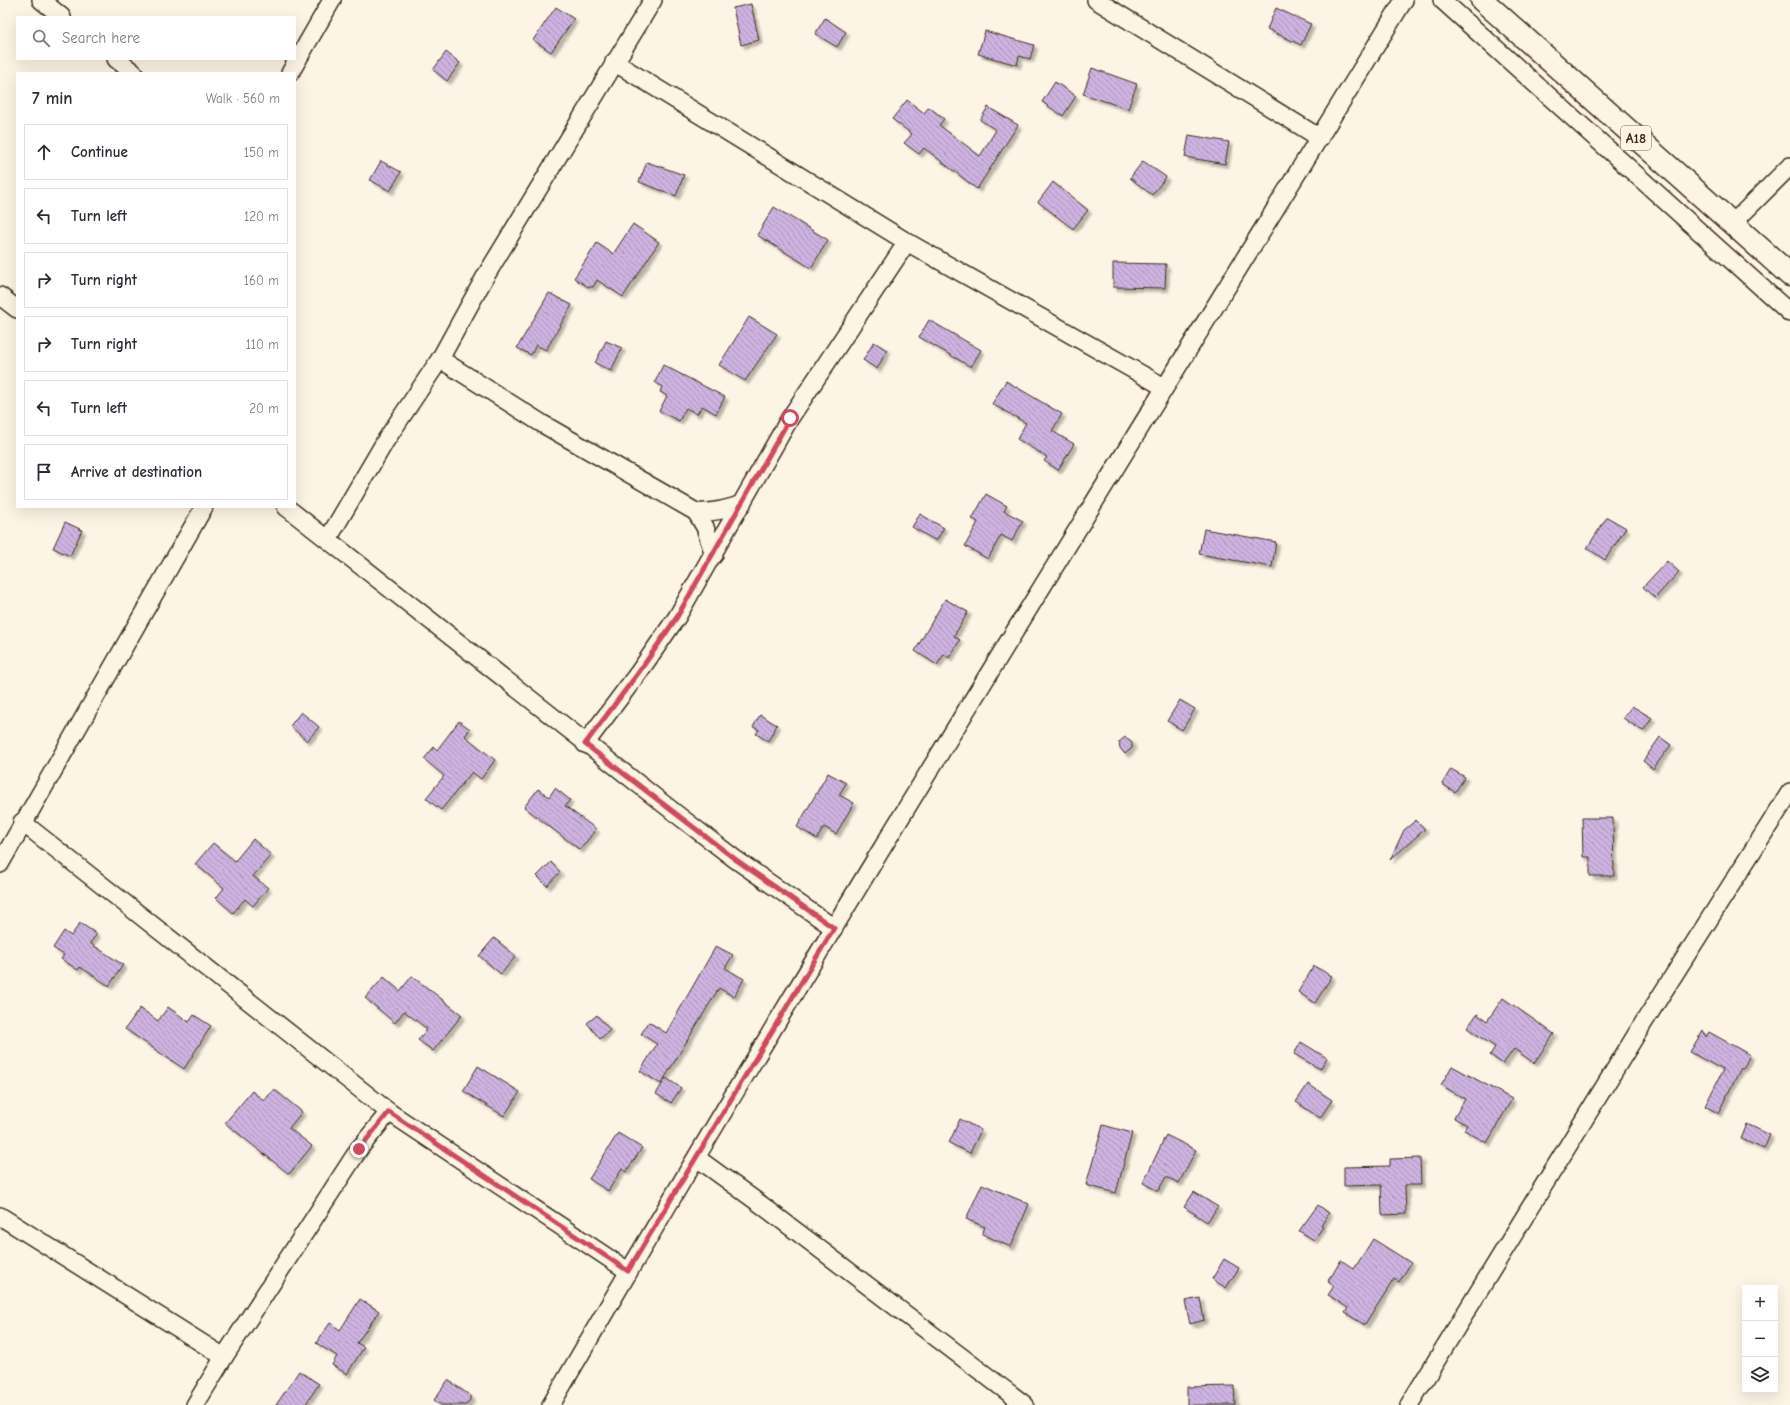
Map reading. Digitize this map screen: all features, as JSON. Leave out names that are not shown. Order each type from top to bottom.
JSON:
[{"type":"highway","name":"A18","points":[[1482,0],[1790,275]]},
{"type":"street","points":[[40,0],[61,16]]},
{"type":"street","points":[[291,72],[332,0]]},
{"type":"street","points":[[328,539],[386,440],[440,358],[484,277],[653,0]]},
{"type":"street","points":[[1096,0],[1320,138]]},
{"type":"street","points":[[551,1405],[628,1271],[834,928],[1164,387],[1320,138],[1404,0]]},
{"type":"street","points":[[1442,0],[1790,313]]},
{"type":"street","points":[[117,60],[133,72]]},
{"type":"street","points":[[614,62],[907,242],[1164,387]]},
{"type":"street","points":[[1732,224],[1790,166]]},
{"type":"street","points":[[585,744],[639,672],[677,617],[714,555],[790,418],[907,242]]},
{"type":"street","points":[[0,296],[16,308]]},
{"type":"street","points":[[440,358],[541,423],[696,512],[705,527],[714,555]]},
{"type":"street","points":[[696,512],[722,511],[742,504]]},
{"type":"street","points":[[0,864],[22,822],[203,508]]},
{"type":"street","points":[[287,508],[585,744],[735,859],[834,928]]},
{"type":"street","points":[[1409,1405],[1644,1022],[1790,792]]},
{"type":"street","points":[[22,822],[389,1112],[628,1271]]},
{"type":"street","points":[[195,1405],[224,1357],[359,1149],[389,1112]]},
{"type":"street","points":[[697,1158],[763,1206],[1025,1405]]},
{"type":"street","points":[[0,1216],[224,1357]]},
{"type":"building","points":[[751,4],[759,40],[741,45],[733,8]]},
{"type":"building","points":[[556,7],[574,19],[551,52],[533,40]]},
{"type":"building","points":[[1276,8],[1311,24],[1301,45],[1267,29]]},
{"type":"building","points":[[825,18],[846,32],[837,47],[815,34]]},
{"type":"building","points":[[985,31],[1034,45],[1030,59],[1019,56],[1017,65],[978,54]]},
{"type":"building","points":[[446,52],[460,63],[447,81],[433,70]]},
{"type":"building","points":[[1092,68],[1137,84],[1128,109],[1083,94]]},
{"type":"building","points":[[1055,82],[1076,96],[1063,116],[1042,102]]},
{"type":"building","points":[[907,100],[924,113],[929,107],[944,119],[939,125],[980,156],[996,130],[980,120],[988,107],[1018,125],[977,189],[924,148],[919,154],[904,143],[912,134],[892,119]]},
{"type":"building","points":[[1189,135],[1229,142],[1225,164],[1185,157]]},
{"type":"building","points":[[381,161],[401,172],[390,191],[370,180]]},
{"type":"building","points":[[1143,161],[1166,177],[1152,195],[1130,178]]},
{"type":"building","points":[[647,162],[684,175],[676,196],[639,182]]},
{"type":"building","points":[[1053,182],[1088,210],[1073,229],[1038,202]]},
{"type":"building","points":[[774,207],[828,240],[811,268],[757,235]]},
{"type":"building","points":[[633,224],[659,242],[623,297],[597,280],[593,287],[588,287],[574,278],[597,243],[613,254]]},
{"type":"building","points":[[1113,263],[1166,264],[1165,288],[1113,287]]},
{"type":"building","points":[[549,293],[572,305],[546,350],[536,345],[531,355],[517,348]]},
{"type":"building","points":[[749,317],[777,334],[745,381],[719,365]]},
{"type":"building","points":[[929,320],[981,350],[971,367],[919,337]]},
{"type":"building","points":[[606,341],[622,348],[611,371],[595,363]]},
{"type":"building","points":[[874,342],[887,350],[877,369],[863,360]]},
{"type":"building","points":[[663,365],[725,397],[716,414],[702,406],[697,414],[686,408],[679,421],[659,411],[667,396],[660,392],[662,387],[655,382]]},
{"type":"building","points":[[1006,381],[1062,414],[1052,431],[1074,444],[1058,470],[1044,461],[1047,457],[1017,439],[1026,423],[992,404]]},
{"type":"building","points":[[986,494],[1007,506],[1004,511],[1023,521],[1012,541],[1001,535],[988,559],[965,546],[978,522],[972,519]]},
{"type":"building","points":[[920,514],[944,528],[936,541],[912,527]]},
{"type":"building","points":[[1607,517],[1626,528],[1605,560],[1587,548]]},
{"type":"building","points":[[65,522],[82,530],[70,556],[53,548]]},
{"type":"building","points":[[1204,529],[1276,542],[1272,567],[1199,554]]},
{"type":"building","points":[[1667,561],[1679,572],[1655,598],[1643,587]]},
{"type":"building","points":[[945,599],[968,612],[954,636],[960,640],[949,658],[944,654],[937,665],[915,651]]},
{"type":"building","points":[[1180,700],[1195,709],[1182,730],[1167,721]]},
{"type":"building","points":[[1632,706],[1652,718],[1643,731],[1623,718]]},
{"type":"building","points":[[301,712],[319,727],[307,741],[290,726]]},
{"type":"building","points":[[760,715],[777,725],[768,741],[756,734],[759,730],[753,727]]},
{"type":"building","points":[[459,721],[470,729],[465,736],[495,760],[481,779],[472,772],[441,810],[426,798],[444,776],[424,759],[434,747],[437,750]]},
{"type":"building","points":[[1125,737],[1130,740],[1132,748],[1125,754],[1120,748],[1119,742]]},
{"type":"building","points":[[1660,737],[1671,745],[1653,769],[1643,761]]},
{"type":"building","points":[[1451,769],[1465,777],[1455,792],[1442,784]]},
{"type":"building","points":[[828,773],[846,783],[839,795],[854,803],[836,834],[824,827],[817,839],[797,827]]},
{"type":"building","points":[[555,788],[570,800],[565,806],[596,829],[580,850],[524,807],[538,789],[549,797]]},
{"type":"building","points":[[1582,818],[1613,818],[1614,876],[1590,876],[1590,857],[1583,857]]},
{"type":"building","points":[[1416,820],[1425,829],[1390,860],[1404,830]]},
{"type":"building","points":[[253,839],[271,855],[253,876],[268,888],[253,906],[245,899],[233,913],[216,898],[224,888],[195,864],[213,843],[235,861]]},
{"type":"building","points":[[551,862],[560,872],[547,886],[537,876]]},
{"type":"building","points":[[80,923],[97,934],[90,943],[123,965],[109,986],[80,967],[78,970],[61,959],[64,955],[53,948],[64,931],[71,936]]},
{"type":"building","points":[[494,938],[516,956],[501,974],[479,956]]},
{"type":"building","points":[[716,946],[733,955],[725,968],[744,979],[734,997],[719,988],[661,1084],[640,1071],[657,1044],[641,1034],[649,1022],[666,1033]]},
{"type":"building","points":[[1314,966],[1332,976],[1315,1003],[1298,992]]},
{"type":"building","points":[[412,976],[462,1015],[433,1051],[418,1040],[427,1029],[404,1011],[395,1023],[365,998],[384,977],[400,991]]},
{"type":"building","points":[[1503,998],[1554,1034],[1534,1063],[1514,1049],[1503,1064],[1490,1055],[1495,1047],[1467,1028],[1477,1014],[1487,1021]]},
{"type":"building","points":[[168,1007],[189,1022],[194,1015],[211,1026],[184,1069],[125,1029],[140,1008],[158,1021]]},
{"type":"building","points":[[597,1015],[610,1030],[600,1039],[587,1023]]},
{"type":"building","points":[[1703,1030],[1706,1037],[1709,1032],[1750,1055],[1743,1069],[1741,1068],[1718,1113],[1705,1106],[1723,1070],[1690,1052]]},
{"type":"building","points":[[1301,1042],[1327,1058],[1320,1069],[1294,1054]]},
{"type":"building","points":[[478,1066],[520,1092],[504,1116],[463,1091]]},
{"type":"building","points":[[1452,1066],[1512,1099],[1487,1143],[1464,1130],[1467,1125],[1454,1118],[1465,1099],[1441,1085]]},
{"type":"building","points":[[666,1078],[681,1088],[671,1103],[656,1094]]},
{"type":"building","points":[[1308,1084],[1332,1100],[1320,1118],[1296,1102]]},
{"type":"building","points":[[274,1089],[302,1112],[289,1128],[312,1146],[289,1174],[225,1123],[252,1091],[264,1101]]},
{"type":"building","points":[[960,1119],[981,1130],[970,1153],[949,1143]]},
{"type":"building","points":[[1747,1124],[1770,1135],[1764,1149],[1741,1139]]},
{"type":"building","points":[[1103,1125],[1132,1133],[1116,1193],[1086,1185]]},
{"type":"building","points":[[618,1133],[642,1148],[626,1172],[622,1169],[608,1191],[589,1179]]},
{"type":"building","points":[[1166,1135],[1196,1150],[1179,1183],[1166,1177],[1158,1191],[1143,1183]]},
{"type":"building","points":[[1420,1158],[1421,1185],[1405,1185],[1406,1214],[1382,1215],[1381,1185],[1344,1186],[1344,1167],[1390,1166],[1390,1159]]},
{"type":"building","points":[[982,1184],[1029,1204],[1011,1247],[982,1234],[985,1227],[966,1219]]},
{"type":"building","points":[[1194,1192],[1218,1207],[1207,1222],[1184,1207]]},
{"type":"building","points":[[1318,1205],[1329,1213],[1321,1226],[1323,1227],[1314,1240],[1299,1231]]},
{"type":"building","points":[[1373,1239],[1411,1263],[1399,1282],[1394,1279],[1365,1325],[1345,1313],[1348,1308],[1328,1295],[1334,1286],[1328,1282],[1341,1260],[1354,1269]]},
{"type":"building","points":[[1224,1259],[1239,1268],[1226,1288],[1212,1279]]},
{"type":"building","points":[[1200,1298],[1204,1320],[1190,1324],[1185,1301]]},
{"type":"building","points":[[360,1299],[379,1311],[357,1343],[364,1347],[347,1374],[332,1365],[337,1356],[316,1343],[330,1323],[340,1330]]},
{"type":"building","points":[[299,1371],[319,1384],[305,1405],[276,1405]]},
{"type":"building","points":[[448,1380],[472,1397],[466,1405],[441,1405],[434,1400]]},
{"type":"building","points":[[1234,1386],[1235,1405],[1187,1405],[1187,1387]]},
{"type":"route","points":[[359,1149],[389,1112],[628,1271],[834,928],[735,859],[585,744],[639,672],[677,617],[714,555],[790,418]]}]
